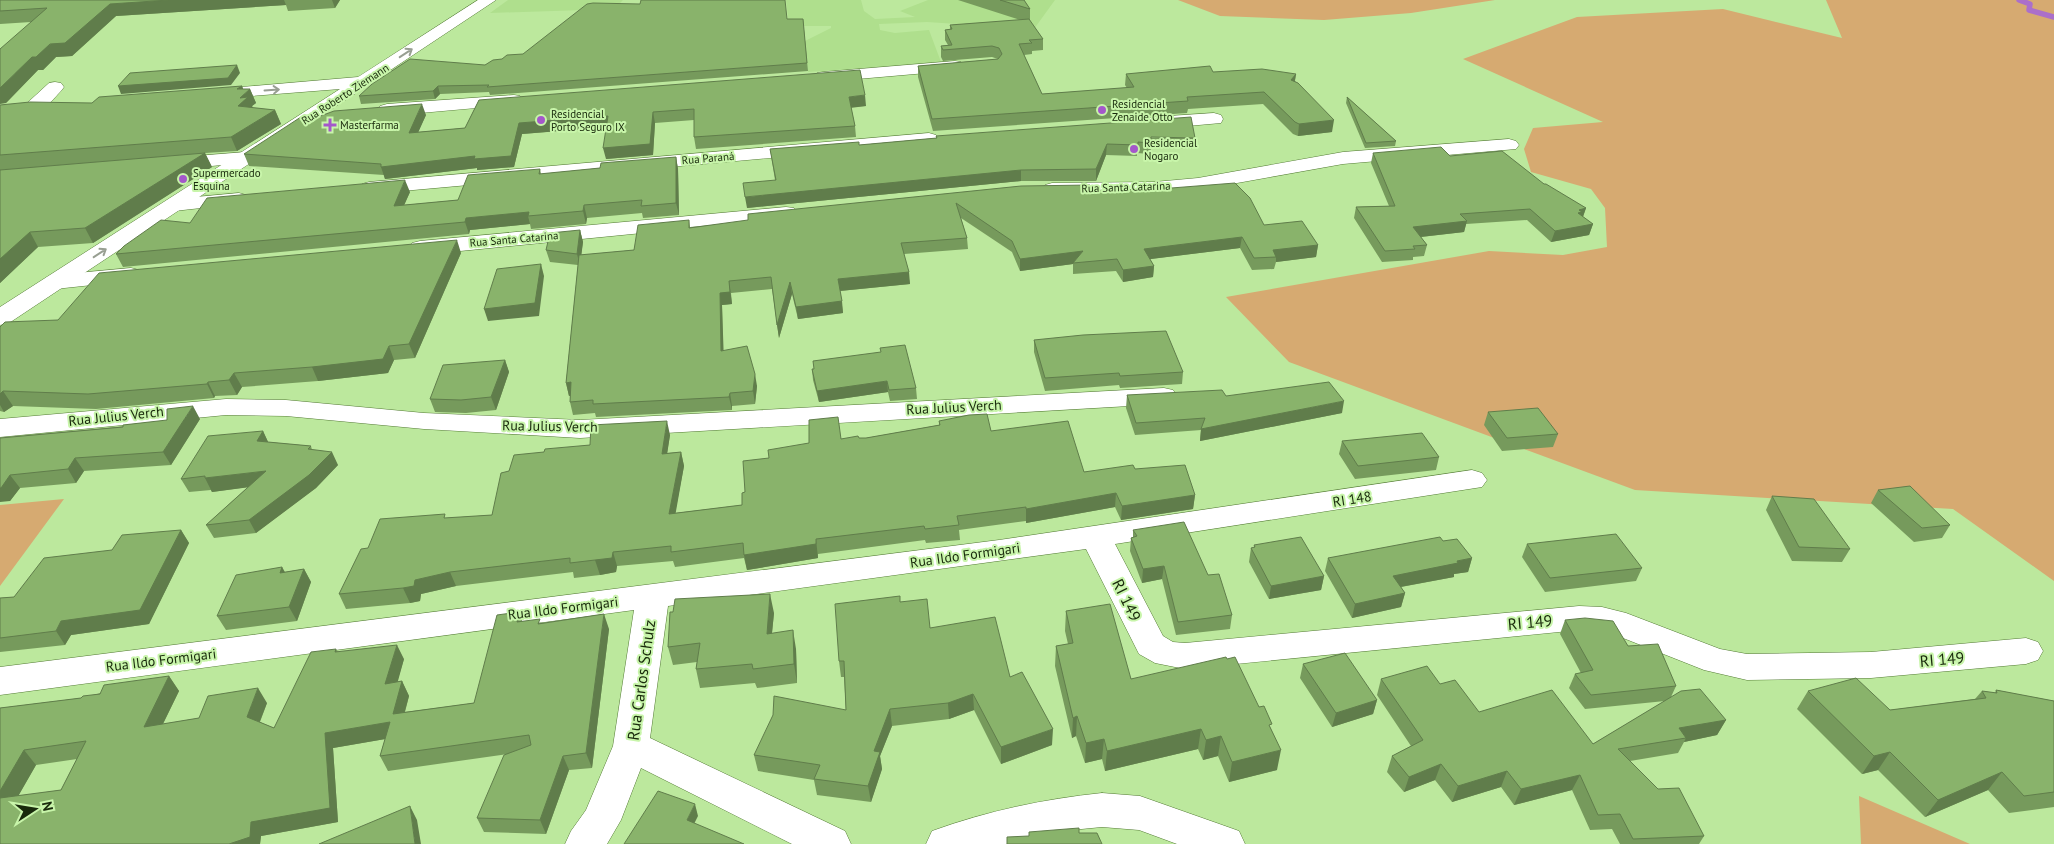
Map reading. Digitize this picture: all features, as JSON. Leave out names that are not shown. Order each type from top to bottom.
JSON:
[{"type":"street","name":"Rua Roberto Ziemann","points":[[0,318],[488,0]]},
{"type":"street","points":[[803,78],[972,65]]},
{"type":"street","points":[[199,95],[339,85],[365,80]]},
{"type":"street","points":[[55,87],[24,109],[61,106]]},
{"type":"street","points":[[366,112],[535,99]]},
{"type":"street","points":[[311,116],[346,113]]},
{"type":"street","points":[[1135,124],[1214,119]]},
{"type":"street","name":"Rua Paraná","points":[[352,189],[947,138]]},
{"type":"street","name":"Rua Santa Catarina","points":[[1030,189],[1154,188],[1198,184],[1343,158],[1509,145]]},
{"type":"street","points":[[148,165],[246,158]]},
{"type":"street","points":[[174,205],[262,197]]},
{"type":"street","name":"Rua Santa Catarina","points":[[403,250],[804,211]]},
{"type":"street","points":[[56,282],[147,274]]},
{"type":"street","name":"Rua Julius Verch","points":[[0,428],[226,407],[286,408],[424,421],[580,428],[1191,394]]},
{"type":"street","name":"RI 148","points":[[1096,537],[1472,480]]},
{"type":"street","name":"Rua Ildo Formigari","points":[[0,681],[1096,537]]},
{"type":"street","name":"RI 149","points":[[1096,537],[1151,646],[1167,654],[1185,656],[1579,618],[1626,625],[1716,660],[1747,667],[1870,665],[2026,651]]},
{"type":"street","name":"Rua Carlos Schulz","points":[[585,844],[601,820],[631,746],[653,596]]},
{"type":"street","points":[[631,746],[831,844]]},
{"type":"street","points":[[946,844],[988,831],[1061,814],[1102,810],[1140,814],[1226,844]]},
{"type":"shaded area","points":[[508,0],[623,0],[614,9],[490,13]]},
{"type":"shaded area","points":[[786,0],[861,0],[864,11],[875,19],[915,17],[900,11],[928,0],[1055,0],[1034,29],[927,22],[879,24],[880,30],[895,33],[929,30],[941,62],[808,72],[805,41],[831,28],[831,26],[789,26]]},
{"type":"shaded area","points":[[1178,0],[1495,0],[1411,13],[1324,20],[1220,16]]},
{"type":"shaded area","points":[[1826,0],[2054,0],[2054,581],[1953,509],[1635,490],[1289,362],[1226,297],[1489,251],[1563,255],[1607,247],[1605,208],[1591,189],[1531,172],[1524,149],[1533,128],[1603,122],[1463,59],[1577,17],[1723,9],[1842,38]]},
{"type":"shaded area","points":[[64,499],[0,586],[0,505]]},
{"type":"shaded area","points":[[1859,796],[1970,844],[1861,844]]},
{"type":"building","points":[[0,0],[169,0],[110,4],[65,43],[50,44],[36,57],[32,57],[0,88],[0,49],[47,8],[0,11]]},
{"type":"building","points":[[641,0],[785,0],[787,19],[803,19],[807,63],[487,87],[489,85],[438,86],[433,91],[359,96],[372,84],[410,59],[485,65],[493,60],[502,59],[507,55],[523,54],[587,4],[640,4]]},
{"type":"building","points":[[1000,0],[1024,0],[1030,9]]},
{"type":"building","points":[[1029,19],[1043,39],[1029,40],[1032,43],[1019,44],[1042,94],[1134,87],[1126,74],[1210,66],[1213,72],[1262,69],[1296,74],[1291,80],[1298,83],[1334,120],[1299,124],[1264,92],[1187,97],[1188,101],[932,119],[918,66],[998,59],[1002,54],[999,48],[992,46],[943,50],[941,46],[952,45],[945,30],[952,29],[950,25]]},
{"type":"building","points":[[237,65],[228,78],[118,86],[130,73]]},
{"type":"building","points":[[860,70],[865,95],[849,97],[855,126],[694,137],[694,109],[653,112],[650,144],[603,148],[608,116],[519,123],[511,156],[474,159],[475,156],[381,167],[381,164],[244,154],[304,115],[318,117],[334,111],[422,104],[409,133],[465,128],[479,100]]},
{"type":"building","points":[[242,86],[237,89],[250,89],[240,98],[248,97],[238,106],[275,110],[231,137],[0,155],[0,105],[30,102],[92,103],[99,97]]},
{"type":"building","points":[[1347,97],[1396,141],[1366,143]]},
{"type":"building","points":[[1191,117],[1195,138],[1151,137],[1151,143],[1138,142],[1138,145],[1107,144],[1096,169],[1021,170],[745,197],[743,183],[776,180],[770,149],[859,142],[859,145],[937,138],[936,136]]},
{"type":"building","points":[[1441,147],[1450,156],[1502,151],[1544,184],[1586,208],[1579,210],[1582,212],[1578,213],[1593,224],[1555,231],[1530,209],[1460,214],[1467,221],[1413,227],[1427,245],[1413,246],[1415,249],[1385,251],[1356,207],[1395,206],[1373,153]]},
{"type":"building","points":[[205,153],[85,228],[30,232],[0,259],[0,170]]},
{"type":"building","points":[[676,157],[676,203],[641,206],[642,200],[584,205],[583,211],[528,216],[529,212],[466,218],[465,222],[116,254],[124,246],[161,220],[190,223],[207,198],[405,180],[394,206],[458,200],[468,175],[540,169],[539,174],[600,168],[601,163]]},
{"type":"building","points":[[1235,183],[1250,198],[1264,225],[1302,221],[1318,245],[1273,250],[1276,257],[1254,258],[1242,237],[1144,249],[1154,266],[1123,270],[1117,259],[1073,263],[1083,251],[1020,259],[1012,241],[956,203],[967,238],[901,243],[909,272],[838,279],[842,301],[796,307],[790,282],[777,325],[771,277],[729,281],[730,292],[720,293],[721,351],[747,346],[755,374],[753,391],[730,393],[729,397],[593,404],[593,400],[570,402],[571,382],[566,383],[579,255],[634,250],[638,225],[689,220],[689,228],[748,220],[748,214],[1021,186],[1090,185],[1087,192],[1119,188],[1121,190],[1146,190]]},
{"type":"building","points":[[580,230],[577,254],[546,250],[550,233]]},
{"type":"building","points":[[457,240],[409,344],[389,346],[383,359],[234,373],[229,380],[208,382],[207,384],[88,394],[3,391],[0,394],[0,327],[5,322],[58,320],[99,273]]},
{"type":"building","points":[[541,264],[535,303],[484,309],[497,269]]},
{"type":"building","points":[[1166,331],[1183,372],[1120,376],[1119,373],[1045,378],[1034,340],[1083,335]]},
{"type":"building","points":[[905,345],[916,388],[889,390],[887,381],[817,391],[812,369],[814,369],[813,361],[881,352],[880,348]]},
{"type":"building","points":[[505,360],[491,397],[461,400],[430,399],[443,365]]},
{"type":"building","points":[[1329,382],[1344,401],[1201,429],[1205,418],[1136,423],[1127,395],[1222,390],[1226,396]]},
{"type":"building","points":[[193,406],[163,452],[75,458],[68,469],[10,475],[0,488],[0,438],[123,427],[123,425],[167,420],[167,409]]},
{"type":"building","points":[[1538,408],[1558,434],[1507,438],[1488,412]]},
{"type":"building","points":[[987,414],[991,431],[1068,421],[1084,472],[1133,465],[1135,469],[1185,465],[1195,495],[1122,506],[1116,493],[1026,509],[1026,507],[957,516],[959,525],[925,529],[924,526],[816,539],[816,544],[744,555],[743,543],[671,552],[671,546],[613,552],[612,558],[570,563],[570,558],[450,572],[415,580],[414,586],[339,594],[361,549],[368,548],[380,519],[445,514],[444,518],[492,515],[501,473],[509,471],[514,455],[544,452],[545,449],[590,445],[591,425],[667,421],[662,454],[681,452],[669,514],[742,505],[742,493],[745,492],[743,461],[769,458],[768,450],[809,443],[809,420],[838,417],[841,439],[858,436],[859,438],[866,438],[940,425],[939,421],[969,415]]},
{"type":"building","points":[[263,431],[257,441],[311,446],[308,449],[332,452],[309,475],[249,520],[206,525],[266,471],[181,479],[208,436]]},
{"type":"building","points":[[1422,433],[1439,457],[1358,466],[1342,441]]},
{"type":"building","points":[[1910,486],[1950,525],[1922,528],[1878,490]]},
{"type":"building","points":[[1772,496],[1814,499],[1850,549],[1799,547]]},
{"type":"building","points":[[1184,522],[1208,575],[1219,574],[1232,615],[1178,622],[1164,566],[1143,569],[1131,538],[1137,536],[1133,530]]},
{"type":"building","points":[[181,530],[140,610],[61,621],[56,631],[0,638],[0,598],[14,597],[44,558],[112,550],[122,535]]},
{"type":"building","points":[[1616,534],[1642,568],[1550,578],[1527,544]]},
{"type":"building","points":[[1301,537],[1324,576],[1271,586],[1251,548],[1255,547],[1254,545]]},
{"type":"building","points":[[1440,537],[1443,541],[1457,539],[1472,558],[1457,561],[1458,563],[1393,576],[1405,593],[1355,604],[1328,558]]},
{"type":"building","points":[[282,567],[280,573],[304,569],[289,607],[217,616],[236,575]]},
{"type":"building","points":[[770,594],[767,634],[793,630],[794,664],[753,669],[752,664],[696,669],[700,643],[668,647],[670,612],[673,612],[675,599]]},
{"type":"building","points":[[900,596],[900,602],[927,599],[930,628],[995,617],[1010,677],[1022,672],[1053,729],[1001,747],[973,694],[948,703],[890,709],[874,751],[880,752],[868,786],[814,779],[820,765],[754,755],[773,715],[774,696],[846,710],[844,661],[839,661],[835,604]]},
{"type":"building","points":[[1110,604],[1131,679],[1226,657],[1227,659],[1235,657],[1259,707],[1264,706],[1272,724],[1269,725],[1281,750],[1232,762],[1221,736],[1206,740],[1201,729],[1107,751],[1104,739],[1086,743],[1077,716],[1073,718],[1056,646],[1073,643],[1066,611]]},
{"type":"building","points":[[519,612],[517,622],[540,619],[538,624],[604,614],[586,753],[563,756],[540,820],[477,818],[504,755],[531,745],[529,735],[380,756],[390,722],[325,733],[330,808],[251,822],[250,837],[229,844],[0,844],[0,798],[61,790],[86,741],[24,750],[0,791],[0,708],[81,698],[83,696],[100,694],[104,685],[169,676],[144,727],[199,718],[208,696],[258,688],[247,717],[274,728],[311,652],[336,649],[335,652],[397,645],[385,684],[402,681],[393,714],[474,703],[497,615]]},
{"type":"building","points":[[1585,618],[1613,621],[1628,646],[1658,644],[1676,686],[1591,695],[1575,674],[1593,670],[1565,620]]},
{"type":"building","points":[[1345,653],[1377,700],[1336,713],[1303,664]]},
{"type":"building","points":[[1427,666],[1440,684],[1455,680],[1479,712],[1552,690],[1593,744],[1681,691],[1700,689],[1726,720],[1679,728],[1686,738],[1618,749],[1658,789],[1679,788],[1704,836],[1633,839],[1620,814],[1598,815],[1580,775],[1521,789],[1507,771],[1458,786],[1441,764],[1409,777],[1392,756],[1423,740],[1381,679]]},
{"type":"building","points":[[1856,678],[1890,710],[1986,698],[1982,691],[1997,693],[1996,690],[2054,701],[2054,792],[2024,796],[2002,772],[1938,800],[1890,752],[1874,756],[1808,691]]},
{"type":"building","points":[[658,791],[695,804],[687,820],[744,844],[624,844]]},
{"type":"building","points":[[410,806],[415,844],[319,844]]},
{"type":"building","points":[[1079,828],[1079,833],[1097,833],[1102,844],[1007,844],[1007,837],[1029,836],[1029,832]]},
{"type":"waterway","points":[[2019,0],[2030,4],[2029,10],[2054,17]]},
{"type":"place","name":"Residencial Zenaide Otto","points":[[1102,110]]},
{"type":"place","name":"Residencial Porto Seguro IX","points":[[541,120]]},
{"type":"place","name":"Masterfarma","points":[[330,125]]},
{"type":"place","name":"Residencial Nogaro","points":[[1134,149]]},
{"type":"place","name":"Supermercado Esquina","points":[[183,179]]}]
